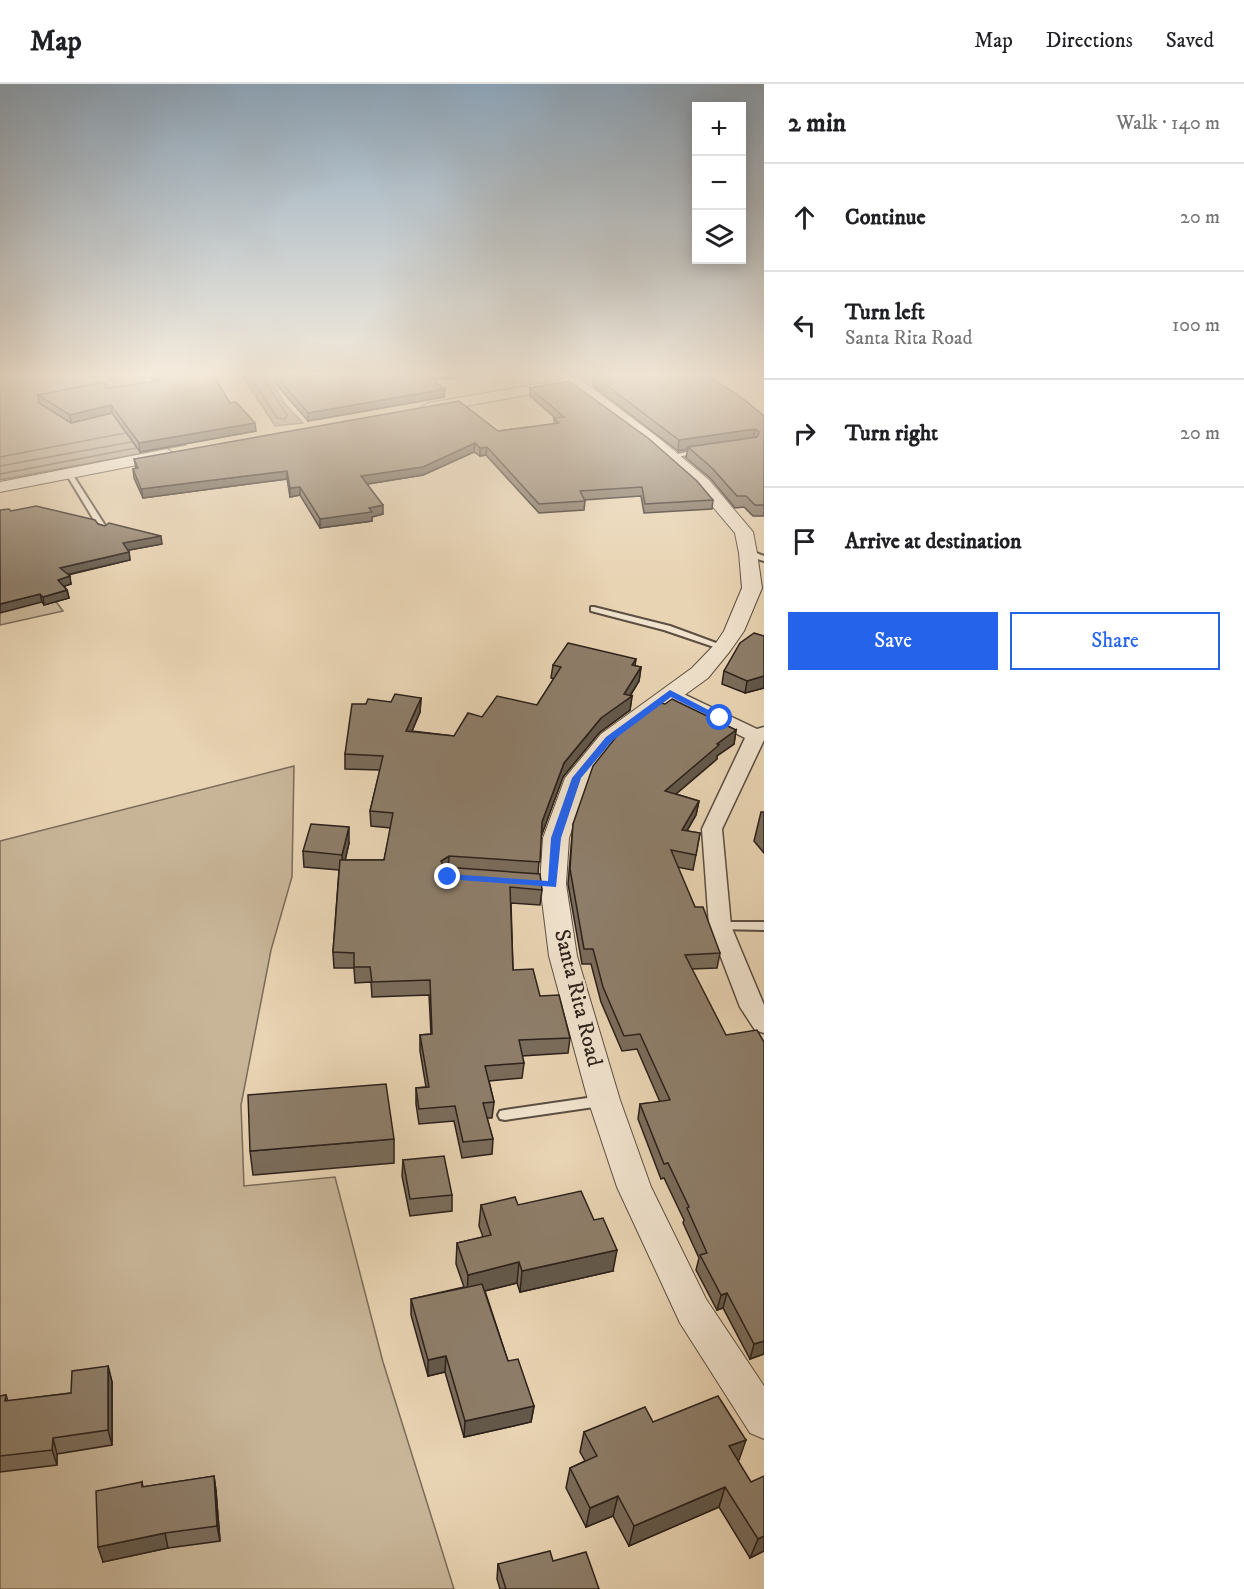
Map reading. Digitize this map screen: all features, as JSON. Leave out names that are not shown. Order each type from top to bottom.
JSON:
[{"type":"street","name":"Santa Rita Road","points":[[655,443],[703,484],[744,532],[756,556],[752,588],[734,631],[700,673],[609,739],[577,778],[556,838],[547,884],[563,956],[604,1100],[634,1187],[693,1311],[764,1420]]},
{"type":"street","points":[[0,487],[181,451]]},
{"type":"street","points":[[670,693],[760,735],[712,829],[720,926],[752,1007],[764,1024]]},
{"type":"lane","points":[[672,456],[706,451]]},
{"type":"lane","points":[[68,472],[104,530]]},
{"type":"lane","points":[[594,609],[723,647]]},
{"type":"lane","points":[[720,926],[764,926]]},
{"type":"lane","points":[[505,1114],[604,1100]]},
{"type":"shaded area","points":[[0,525],[63,611],[0,625]]},
{"type":"shaded area","points":[[294,766],[292,877],[271,950],[241,1105],[244,1186],[335,1177],[383,1362],[454,1589],[0,1589],[0,841]]},
{"type":"water","points":[[0,443],[186,445],[0,480]]},
{"type":"building","points":[[222,443],[474,443],[423,467],[361,476],[383,505],[369,508],[372,512],[320,519],[300,487],[290,488],[287,471],[141,489],[133,469],[138,468],[134,459]]},
{"type":"building","points":[[475,443],[654,443],[697,481],[713,500],[645,504],[642,487],[580,491],[585,501],[539,504],[487,447],[480,448]]},
{"type":"building","points":[[714,443],[764,443],[764,505],[755,505],[746,496],[737,496],[712,468],[688,447]]},
{"type":"building","points":[[36,506],[95,520],[98,524],[105,526],[109,523],[161,536],[123,543],[129,552],[60,568],[70,576],[58,580],[67,590],[43,597],[40,594],[0,604],[0,510],[9,509],[11,511]]},
{"type":"building","points":[[754,633],[764,636],[764,676],[747,681],[724,671],[740,643]]},
{"type":"building","points":[[568,643],[636,659],[632,665],[641,667],[624,694],[632,696],[601,718],[564,763],[542,822],[540,862],[449,856],[441,861],[444,867],[540,874],[542,890],[510,887],[513,970],[533,969],[540,996],[559,995],[570,1038],[519,1040],[524,1063],[485,1066],[494,1102],[483,1103],[493,1139],[463,1142],[455,1106],[419,1109],[416,1088],[429,1087],[420,1035],[432,1034],[430,980],[372,982],[370,967],[354,967],[354,953],[333,952],[340,860],[384,860],[393,813],[370,811],[383,756],[345,754],[352,704],[366,704],[368,699],[391,702],[395,694],[421,698],[406,731],[454,736],[468,713],[482,717],[497,696],[537,705],[561,667],[553,665]]},
{"type":"building","points":[[672,699],[736,730],[665,791],[699,801],[682,830],[700,833],[696,855],[671,850],[695,907],[703,907],[720,953],[685,955],[726,1035],[757,1030],[764,1042],[764,1341],[754,1344],[727,1293],[721,1295],[700,1255],[707,1253],[687,1208],[689,1207],[668,1163],[664,1164],[640,1104],[670,1100],[640,1034],[624,1036],[603,987],[593,949],[584,949],[570,869],[573,824],[593,766],[620,732],[661,703],[665,704]]},
{"type":"building","points":[[311,824],[349,827],[342,855],[303,851]]},
{"type":"building","points":[[386,1084],[394,1139],[250,1151],[248,1095]]},
{"type":"building","points":[[444,1156],[452,1195],[410,1199],[403,1160]]},
{"type":"building","points":[[581,1191],[594,1220],[603,1218],[617,1250],[522,1271],[519,1262],[468,1275],[457,1243],[491,1235],[481,1205],[515,1197],[518,1205]]},
{"type":"building","points":[[482,1284],[508,1361],[518,1359],[534,1406],[465,1421],[446,1356],[428,1360],[411,1299]]},
{"type":"building","points":[[108,1366],[108,1430],[53,1438],[52,1450],[0,1456],[0,1396],[6,1395],[5,1401],[71,1393],[72,1371]]},
{"type":"building","points":[[718,1396],[746,1440],[729,1446],[751,1482],[764,1476],[764,1536],[758,1539],[725,1487],[634,1526],[618,1496],[590,1508],[570,1468],[597,1456],[584,1432],[645,1407],[653,1422]]},
{"type":"building","points":[[214,1476],[217,1526],[165,1533],[98,1547],[96,1491],[142,1482],[142,1487]]},
{"type":"building","points":[[550,1551],[553,1561],[586,1552],[599,1589],[506,1589],[498,1564]]},
{"type":"route","points":[[448,877],[553,884],[556,838],[577,778],[609,739],[670,693],[720,718]]}]
